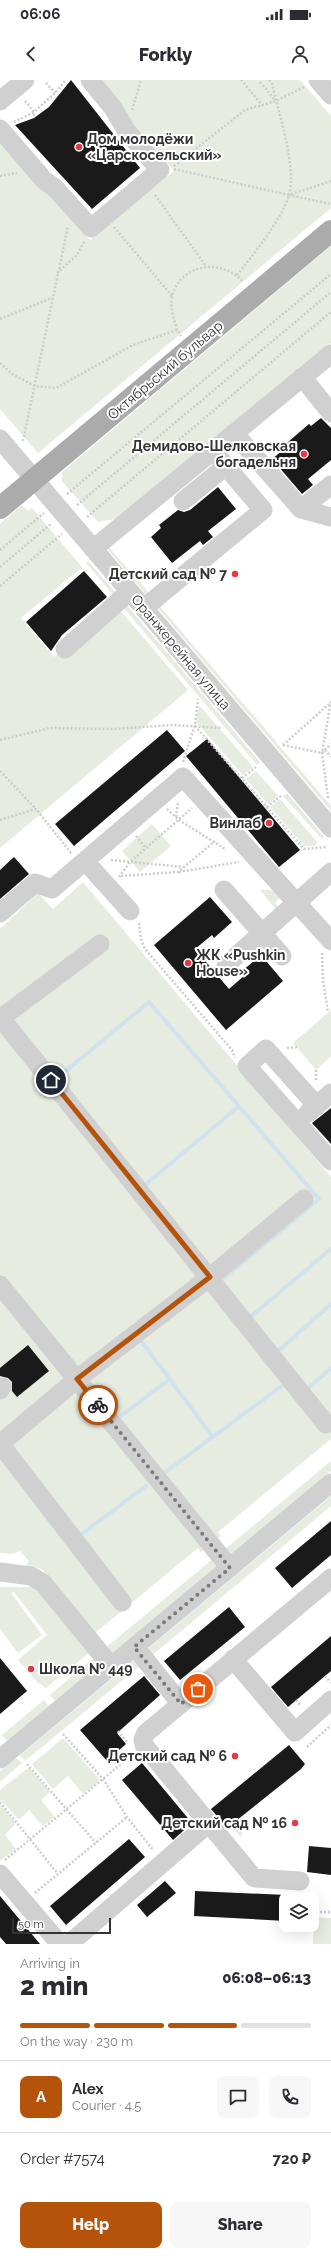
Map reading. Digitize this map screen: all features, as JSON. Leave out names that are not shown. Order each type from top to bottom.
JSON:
[{"type":"main road","name":"Октябрьский бульвар","points":[[0,508],[331,231]]},
{"type":"street","points":[[0,101],[25,80]]},
{"type":"street","points":[[6,127],[44,180],[55,188],[91,228],[160,170],[126,130],[113,108],[90,80]]},
{"type":"street","points":[[313,82],[331,95]]},
{"type":"street","points":[[93,549],[331,354]]},
{"type":"street","points":[[302,377],[331,413]]},
{"type":"street","points":[[234,433],[301,509],[331,517]]},
{"type":"street","name":"Оранжерейная улица","points":[[0,439],[331,828]]},
{"type":"street","points":[[144,608],[263,510],[213,451]]},
{"type":"street","points":[[183,501],[226,466]]},
{"type":"street","points":[[301,509],[331,484]]},
{"type":"street","points":[[65,649],[129,592]]},
{"type":"street","points":[[0,913],[35,883],[52,889],[183,777],[231,829],[255,863],[297,902],[328,938]]},
{"type":"street","points":[[84,861],[130,911]]},
{"type":"street","points":[[226,965],[331,872]]},
{"type":"street","points":[[224,890],[282,956]]},
{"type":"street","points":[[100,944],[0,1017],[210,1277],[326,1424]]},
{"type":"street","points":[[317,1106],[266,1049],[247,1066],[331,1161]]},
{"type":"street","points":[[298,1122],[331,1093]]},
{"type":"street","points":[[122,1602],[0,1444],[77,1379],[210,1277],[304,1199]]},
{"type":"street","points":[[0,1285],[230,1568]]},
{"type":"street","points":[[0,1759],[331,1484]]},
{"type":"street","points":[[0,1572],[31,1576],[43,1583],[112,1666]]},
{"type":"street","points":[[300,1881],[254,1878],[144,1745],[143,1739],[146,1733],[331,1578]]},
{"type":"street","points":[[134,1647],[181,1704]]},
{"type":"street","points":[[233,1659],[295,1732],[331,1700]]},
{"type":"street","points":[[69,1944],[209,1823]]},
{"type":"street","points":[[0,1874],[60,1944]]},
{"type":"path","points":[[6,127],[34,112],[55,93],[66,80]]},
{"type":"path","points":[[126,130],[141,80]]},
{"type":"path","points":[[241,80],[262,105]]},
{"type":"path","points":[[237,275],[263,242],[289,195],[291,169],[270,80]]},
{"type":"path","points":[[260,82],[276,101]]},
{"type":"path","points":[[313,82],[276,101],[245,110],[171,168],[331,204]]},
{"type":"path","points":[[46,83],[55,93]]},
{"type":"path","points":[[25,101],[34,112],[34,118]]},
{"type":"path","points":[[0,176],[22,172]]},
{"type":"path","points":[[289,195],[331,181]]},
{"type":"path","points":[[145,183],[206,266]]},
{"type":"path","points":[[23,441],[68,224]]},
{"type":"path","points":[[115,228],[172,296]]},
{"type":"path","points":[[57,273],[77,254],[86,237]]},
{"type":"path","points":[[182,337],[177,330],[172,311],[172,296],[178,285],[187,275],[206,266],[219,267],[237,275],[245,284]]},
{"type":"path","points":[[68,494],[331,274]]},
{"type":"path","points":[[77,505],[331,292]]},
{"type":"path","points":[[0,319],[52,298]]},
{"type":"path","points":[[87,517],[331,312]]},
{"type":"path","points":[[0,363],[12,374],[35,386],[56,388],[133,345],[177,330]]},
{"type":"path","points":[[0,550],[45,513]]},
{"type":"path","points":[[0,566],[52,522]]},
{"type":"path","points":[[0,586],[63,534]]},
{"type":"path","points":[[183,777],[183,758],[187,752],[194,725],[198,699]]},
{"type":"path","points":[[331,703],[283,745],[323,751],[331,757]]},
{"type":"path","points":[[328,798],[323,751],[331,703]]},
{"type":"path","points":[[194,725],[304,849],[326,847]]},
{"type":"path","points":[[0,740],[50,728],[113,729],[194,725],[222,728]]},
{"type":"path","points":[[323,751],[331,744]]},
{"type":"path","points":[[242,778],[256,767]]},
{"type":"path","points":[[0,771],[84,861],[130,862],[184,867]]},
{"type":"path","points":[[267,807],[281,796]]},
{"type":"path","points":[[130,862],[202,798]]},
{"type":"path","points":[[156,800],[179,820],[231,852]]},
{"type":"path","points":[[0,820],[36,809]]},
{"type":"path","points":[[178,872],[231,829]]},
{"type":"path","points":[[237,856],[255,863]]},
{"type":"path","points":[[121,876],[178,872],[235,862],[255,863]]},
{"type":"path","points":[[130,911],[140,915],[139,925],[145,949],[232,1050],[237,1062],[247,1066]]},
{"type":"path","points":[[328,938],[322,948],[322,966],[328,1012]]},
{"type":"path","points":[[325,1676],[331,1683]]},
{"type":"path","points":[[307,1747],[331,1725]]},
{"type":"path","points":[[63,1734],[103,1779],[127,1817],[163,1863]]},
{"type":"path","points":[[0,1864],[144,1745]]},
{"type":"path","points":[[27,1764],[96,1842]]},
{"type":"path","points":[[0,1802],[58,1874]]},
{"type":"path","points":[[24,1902],[127,1817]]},
{"type":"path","points":[[319,1912],[331,1912]]},
{"type":"shaded area","points":[[96,80],[300,80],[331,116],[331,208],[38,453],[0,409],[0,134],[90,240],[174,171]]},
{"type":"shaded area","points":[[331,246],[331,343],[132,511],[115,519],[98,522],[61,480],[63,476],[61,473]]},
{"type":"shaded area","points":[[22,505],[28,511],[32,508],[82,567],[21,618],[54,657],[114,603],[188,690],[0,848],[0,524]]},
{"type":"shaded area","points":[[106,544],[150,594],[147,596],[104,545]]},
{"type":"shaded area","points":[[88,561],[116,593],[113,595],[86,563]]},
{"type":"shaded area","points":[[125,603],[260,762],[257,765],[122,606]]},
{"type":"shaded area","points":[[158,604],[331,806],[331,811],[156,606]]},
{"type":"shaded area","points":[[199,705],[253,767],[243,775],[196,722]]},
{"type":"shaded area","points":[[256,771],[278,796],[268,804],[246,779]]},
{"type":"shaded area","points":[[287,793],[324,837],[322,839],[283,796]]},
{"type":"shaded area","points":[[280,799],[318,843],[313,846],[304,846],[270,807]]},
{"type":"shaded area","points":[[152,824],[171,846],[140,872],[122,851]]},
{"type":"shaded area","points":[[83,882],[331,1177],[331,1439],[218,1532],[221,1536],[201,1552],[198,1548],[95,1633],[42,1569],[26,1565],[29,1561],[20,1551],[13,1554],[0,1553],[0,929],[38,893],[53,909]]},
{"type":"shaded area","points":[[260,890],[270,890],[280,893],[281,897],[275,903],[281,909],[278,912]]},
{"type":"shaded area","points":[[331,1010],[331,1056],[316,1070],[293,1043]]},
{"type":"shaded area","points":[[331,1461],[331,1471],[230,1556],[223,1551]]},
{"type":"shaded area","points":[[331,1496],[331,1506],[150,1657],[145,1651]]},
{"type":"shaded area","points":[[214,1558],[218,1563],[216,1567],[114,1653],[104,1649]]},
{"type":"shaded area","name":"Школа № 449","points":[[0,1587],[32,1587],[38,1590],[90,1652],[46,1688],[37,1682],[18,1660],[47,1635],[14,1592],[11,1593],[42,1635],[18,1653],[0,1629]]},
{"type":"shaded area","points":[[96,1656],[98,1666],[55,1701],[50,1695]]},
{"type":"shaded area","points":[[137,1658],[142,1664],[25,1761],[20,1755]]},
{"type":"shaded area","points":[[44,1700],[49,1707],[7,1741],[2,1735]]},
{"type":"shaded area","points":[[63,1738],[100,1780],[83,1794],[68,1776],[53,1789],[32,1764]]},
{"type":"shaded area","points":[[16,1758],[22,1763],[0,1782],[0,1771]]},
{"type":"shaded area","points":[[29,1767],[50,1792],[41,1800],[55,1817],[43,1826],[29,1810],[19,1820],[0,1799],[0,1790]]},
{"type":"shaded area","points":[[0,1804],[16,1823],[5,1835],[16,1849],[0,1861]]},
{"type":"shaded area","points":[[246,1819],[250,1824],[244,1828],[241,1837],[233,1828]]},
{"type":"shaded area","points":[[319,1917],[331,1918],[331,1944],[313,1944],[313,1932],[319,1932]]},
{"type":"building","name":"Дом молодёжи «Царскосельский»","points":[[71,80],[140,168],[92,209],[15,125],[34,118],[49,107]]},
{"type":"building","name":"Демидово-Шелковская богадельня","points":[[321,418],[331,428],[331,460],[308,479],[313,485],[302,494],[272,459],[283,450],[281,448],[309,424],[311,426]]},
{"type":"building","points":[[218,487],[236,509],[208,531],[213,537],[203,545],[200,541],[172,563],[151,537],[161,528],[159,525],[178,510],[184,512],[190,510]]},
{"type":"building","points":[[84,571],[107,597],[62,635],[51,651],[26,622]]},
{"type":"building","points":[[167,730],[185,751],[74,846],[55,824]]},
{"type":"building","points":[[207,739],[300,850],[279,867],[186,756]]},
{"type":"building","points":[[14,857],[29,874],[0,899],[0,870]]},
{"type":"building","name":"ЖК «Pushkin House»","points":[[210,897],[232,922],[214,938],[212,935],[195,949],[229,989],[245,975],[242,971],[261,955],[283,981],[226,1030],[154,945]]},
{"type":"building","points":[[331,1108],[331,1144],[312,1123]]},
{"type":"building","points":[[28,1345],[49,1371],[17,1397],[12,1391],[12,1382],[8,1378],[0,1376],[0,1368]]},
{"type":"building","points":[[331,1521],[331,1555],[292,1588],[275,1568]]},
{"type":"building","points":[[229,1607],[245,1627],[180,1680],[164,1661]]},
{"type":"building","points":[[331,1636],[331,1671],[288,1707],[271,1687]]},
{"type":"building","points":[[0,1658],[27,1691],[0,1714]]},
{"type":"building","points":[[144,1676],[160,1695],[117,1733],[126,1744],[107,1761],[80,1730]]},
{"type":"building","points":[[289,1745],[305,1764],[301,1769],[227,1828],[211,1809]]},
{"type":"building","points":[[142,1763],[192,1823],[173,1840],[122,1780]]},
{"type":"building","points":[[129,1839],[145,1857],[66,1925],[50,1906]]},
{"type":"building","points":[[309,1846],[331,1848],[331,1875],[307,1872]]},
{"type":"building","points":[[165,1881],[176,1893],[147,1917],[137,1905]]},
{"type":"building","points":[[195,1891],[279,1895],[279,1921],[194,1916]]},
{"type":"building","points":[[0,1896],[40,1944],[6,1944],[0,1937]]},
{"type":"waterway","points":[[56,1079],[149,1002],[319,1199],[220,1281],[221,1283]]},
{"type":"waterway","points":[[146,1184],[238,1107]]},
{"type":"waterway","points":[[249,1318],[331,1249]]},
{"type":"waterway","points":[[276,1353],[331,1304]]},
{"type":"waterway","points":[[139,1338],[213,1437]]},
{"type":"waterway","points":[[306,1390],[331,1368]]},
{"type":"waterway","points":[[118,1418],[170,1379]]},
{"type":"waterway","points":[[164,1473],[283,1385]]},
{"type":"waterway","points":[[79,1536],[146,1486]]},
{"type":"way so far","points":[[98,1405],[230,1568],[134,1647],[181,1704],[198,1689]]},
{"type":"place","name":"Дом молодёжи «Царскосельский»","points":[[79,147]]},
{"type":"place","name":"Демидово-Шелковская богадельня","points":[[304,454]]},
{"type":"place","name":"Детский сад № 7","points":[[235,574]]},
{"type":"place","name":"Винлаб","points":[[269,823]]},
{"type":"place","name":"ЖК «Pushkin House»","points":[[188,963]]},
{"type":"place","name":"Школа № 449","points":[[31,1669]]},
{"type":"place","name":"Детский сад № 6","points":[[235,1756]]},
{"type":"place","name":"Детский сад № 16","points":[[295,1823]]},
{"type":"route","points":[[51,1080],[210,1277],[77,1379],[98,1405]]}]
